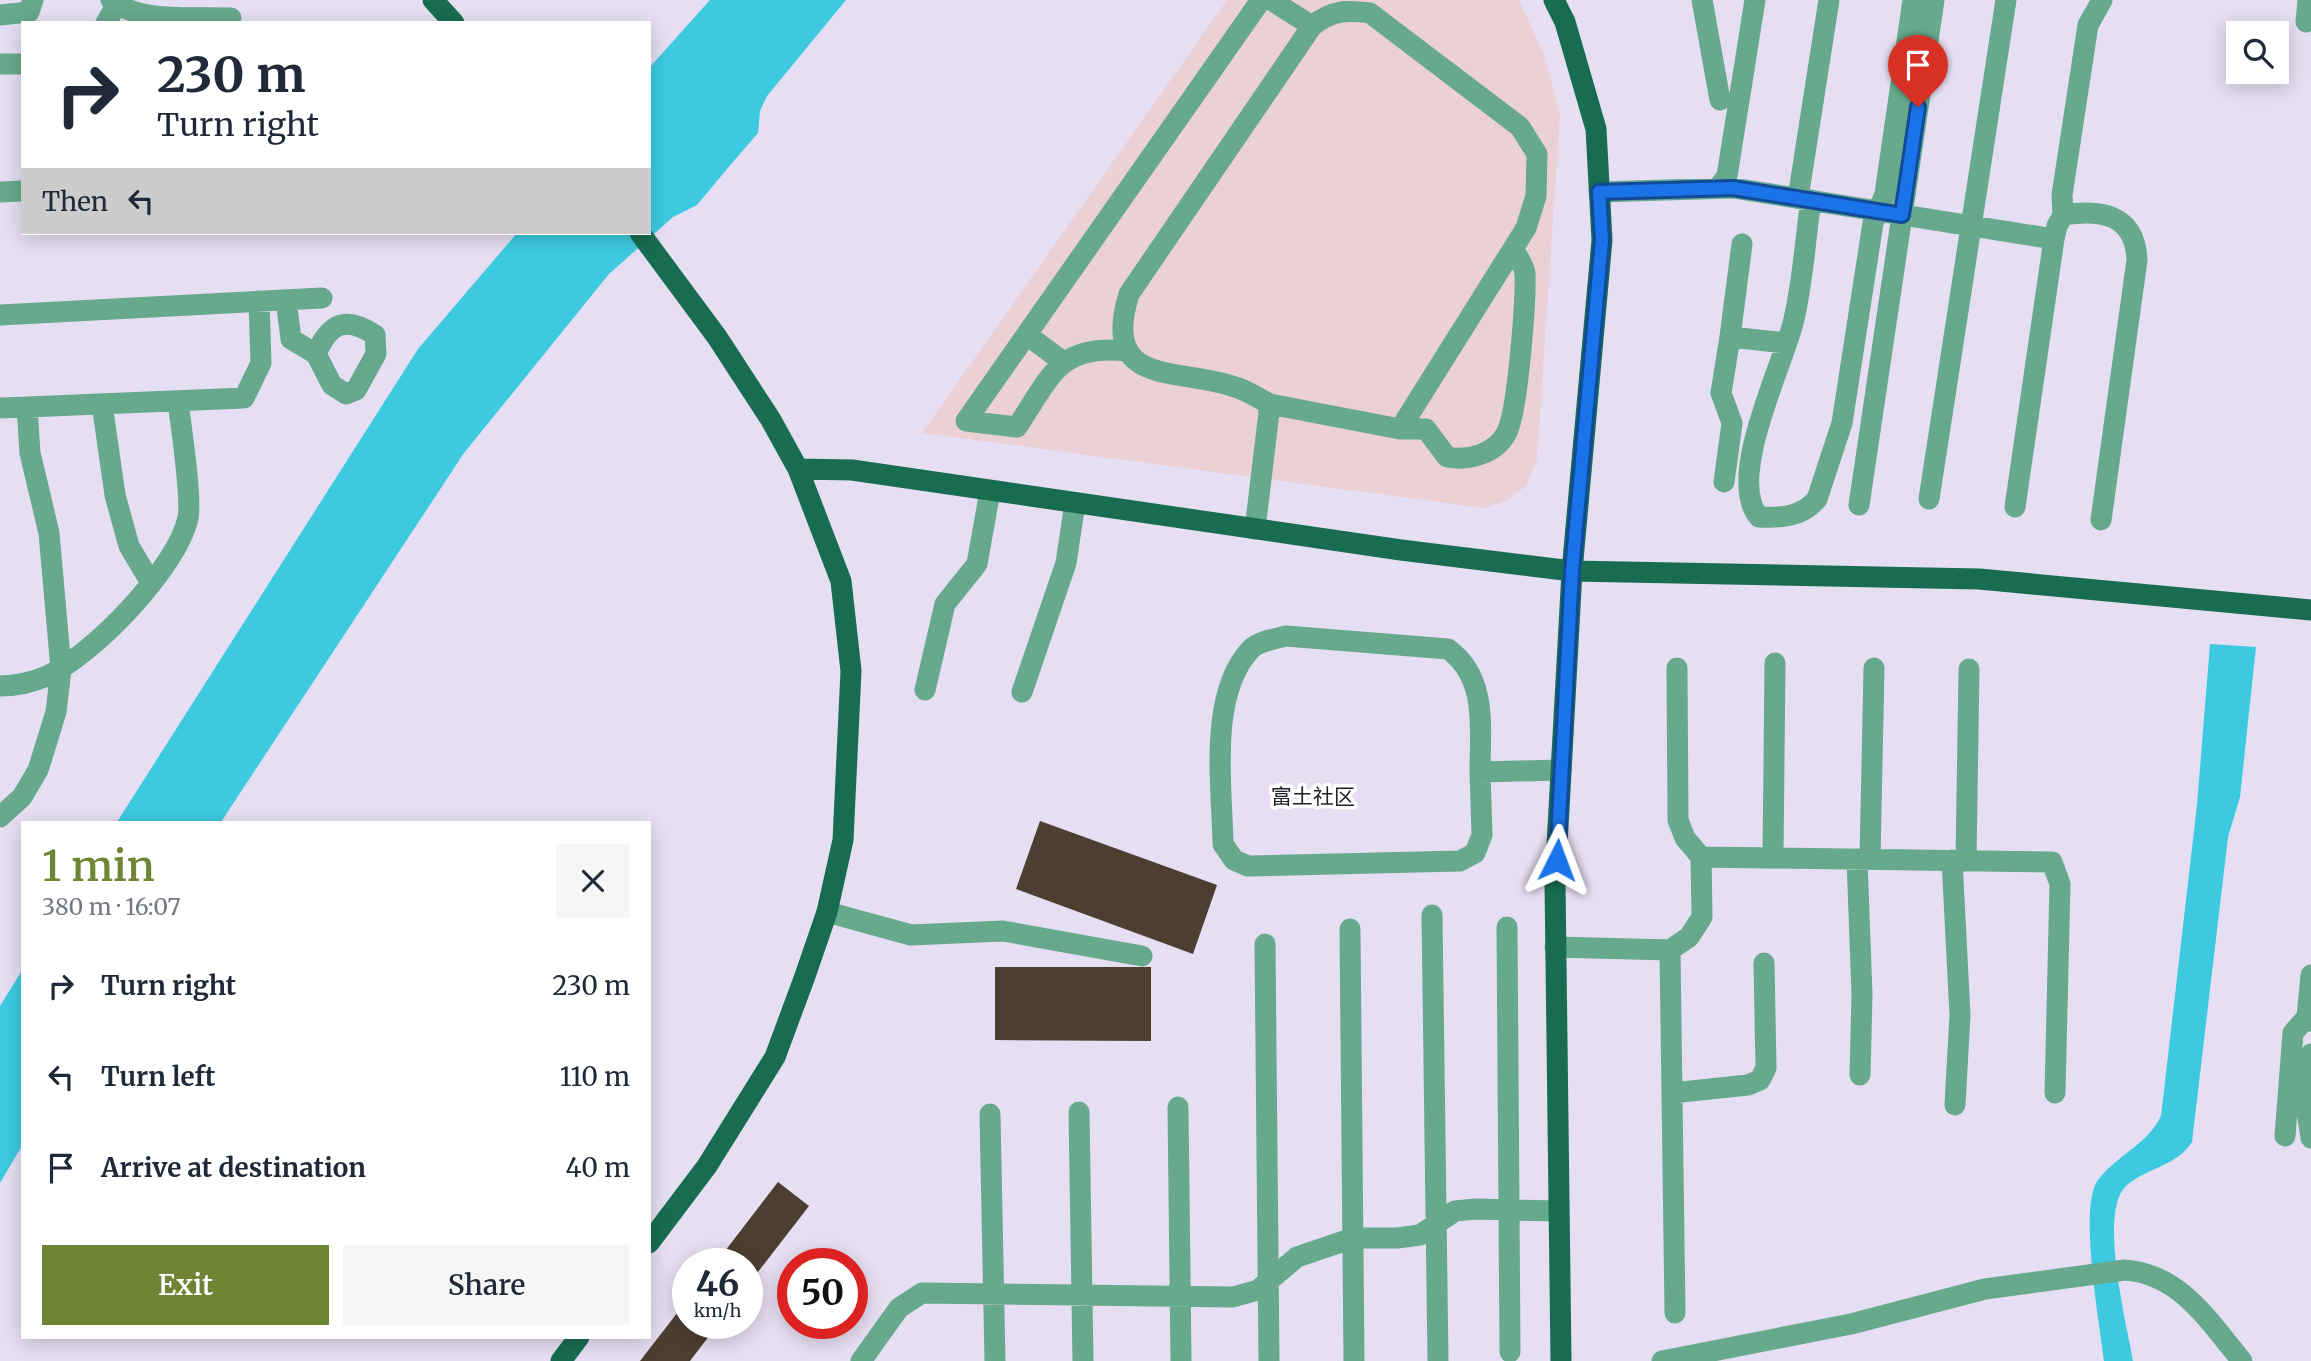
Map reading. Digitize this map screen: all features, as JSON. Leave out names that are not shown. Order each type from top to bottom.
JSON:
[{"type":"main road","points":[[433,0],[452,21]]},
{"type":"main road","points":[[1554,0],[1565,22],[1595,130],[1602,240],[1572,571],[1561,770],[1555,947],[1561,1361]]},
{"type":"main road","points":[[642,235],[724,347],[771,420],[798,469],[841,580],[851,671],[843,840],[827,912],[775,1057],[707,1166],[651,1240]]},
{"type":"main road","points":[[798,469],[852,470],[1255,529],[1572,571],[1979,579],[2311,610]]},
{"type":"main road","points":[[561,1361],[578,1339]]},
{"type":"street","points":[[0,15],[29,12],[33,0]]},
{"type":"street","points":[[1128,351],[1097,348],[1062,361],[1017,427],[966,421],[1261,0]]},
{"type":"street","points":[[1271,0],[1312,26]]},
{"type":"street","points":[[1702,0],[1720,100]]},
{"type":"street","points":[[1718,188],[1727,176],[1755,0]]},
{"type":"street","points":[[1829,0],[1793,322],[1759,418],[1747,494],[1751,508],[1759,517],[1796,515],[1810,507],[1817,499],[1842,423],[1872,223],[1885,194],[1913,0]]},
{"type":"street","points":[[1859,505],[1934,0]]},
{"type":"street","points":[[1929,499],[2006,0]]},
{"type":"street","points":[[2015,507],[2054,239],[2063,215],[2062,195],[2088,25],[2102,0]]},
{"type":"street","points":[[2306,22],[2308,0]]},
{"type":"street","points":[[111,9],[150,15],[231,18]]},
{"type":"street","points":[[1400,429],[1526,228],[1536,196],[1536,154],[1520,127],[1370,13],[1345,10],[1327,14],[1312,26],[1129,295],[1120,322],[1128,351],[1143,368],[1236,387],[1270,404],[1400,429],[1426,429],[1447,457],[1465,461],[1485,454],[1506,434],[1515,400],[1525,269],[1513,249]]},
{"type":"street","points":[[0,64],[21,64]]},
{"type":"street","points":[[1599,192],[1718,188],[1805,199],[2054,239]]},
{"type":"street","points":[[0,192],[21,191]]},
{"type":"street","points":[[2063,215],[2080,213],[2110,217],[2127,224],[2136,240],[2137,260],[2101,520]]},
{"type":"street","points":[[1724,482],[1732,423],[1721,393],[1742,244]]},
{"type":"street","points":[[0,314],[322,298]]},
{"type":"street","points":[[286,300],[291,339],[316,354]]},
{"type":"street","points":[[0,408],[244,398],[261,363],[259,301]]},
{"type":"street","points":[[1027,335],[1062,361]]},
{"type":"street","points":[[1730,337],[1786,343]]},
{"type":"street","points":[[0,687],[47,676],[92,644],[125,614],[151,583],[179,542],[188,516],[178,401]]},
{"type":"street","points":[[102,404],[115,495],[129,546],[151,583]]},
{"type":"street","points":[[1255,529],[1270,404]]},
{"type":"street","points":[[0,817],[22,797],[38,770],[56,712],[61,666],[49,533],[30,453],[27,407]]},
{"type":"street","points":[[925,690],[946,604],[977,564],[990,491]]},
{"type":"street","points":[[1022,692],[1066,563],[1075,503]]},
{"type":"street","points":[[1286,636],[1448,649],[1461,659],[1474,679],[1479,706],[1480,772],[1482,835],[1475,853],[1460,861],[1248,866],[1234,860],[1223,844],[1221,716],[1227,691],[1251,648],[1266,641],[1286,636]]},
{"type":"street","points":[[1773,858],[1775,663]]},
{"type":"street","points":[[1555,947],[1670,950],[1689,937],[1702,916],[1701,857],[1685,838],[1678,820],[1677,668]]},
{"type":"street","points":[[1860,1075],[1864,859],[1874,668]]},
{"type":"street","points":[[1955,1105],[1960,1015],[1959,860],[1969,669]]},
{"type":"street","points":[[1480,772],[1561,770]]},
{"type":"street","points":[[1701,857],[2052,862],[2060,884],[2055,1093]]},
{"type":"street","points":[[827,912],[911,935],[1003,930],[1142,956]]},
{"type":"street","points":[[1432,915],[1438,1361]]},
{"type":"street","points":[[1507,927],[1510,1352]]},
{"type":"street","points":[[1350,929],[1354,1361]]},
{"type":"street","points":[[1265,944],[1269,1361]]},
{"type":"street","points":[[1670,950],[1675,1313]]},
{"type":"street","points":[[1672,1093],[1748,1084],[1760,1080],[1766,1068],[1764,963]]},
{"type":"street","points":[[2285,1136],[2293,1033],[2309,1019],[2311,975]]},
{"type":"street","points":[[2311,1054],[2304,1091],[2311,1138]]},
{"type":"street","points":[[1178,1107],[1181,1361]]},
{"type":"street","points":[[1079,1112],[1083,1361]]},
{"type":"street","points":[[990,1114],[995,1361]]},
{"type":"street","points":[[861,1361],[899,1308],[922,1293],[1233,1297],[1258,1290],[1297,1257],[1353,1238],[1420,1235],[1455,1211],[1558,1211]]},
{"type":"street","points":[[1662,1361],[1838,1326],[1985,1289],[2125,1270],[2148,1272],[2167,1281],[2197,1308],[2242,1361]]},
{"type":"shaded area","points":[[1227,0],[1519,0],[1544,55],[1560,115],[1537,460],[1526,486],[1506,501],[1484,508],[922,433]]},
{"type":"water","points":[[710,0],[846,0],[767,96],[760,111],[758,133],[697,205],[673,217],[609,274],[464,453],[222,821],[118,821],[418,349],[515,235],[651,235],[651,66]]},
{"type":"water","points":[[2210,644],[2256,647],[2240,797],[2228,837],[2192,1142],[2170,1162],[2126,1186],[2118,1200],[2114,1219],[2114,1243],[2133,1361],[2104,1361],[2092,1267],[2092,1194],[2105,1172],[2148,1134],[2161,1116],[2197,805]]},
{"type":"water","points":[[21,972],[21,1147],[0,1183],[0,1006]]},
{"type":"building","points":[[1040,821],[1217,885],[1193,954],[1016,889]]},
{"type":"building","points":[[995,967],[1151,967],[1151,1041],[995,1040]]},
{"type":"building","points":[[778,1182],[809,1206],[763,1265],[763,1248],[727,1248]]},
{"type":"building","points":[[672,1320],[672,1339],[707,1339],[690,1361],[640,1361]]},
{"type":"district","name":"富土社区","points":[[1313,796]]},
{"type":"route","points":[[1557,860],[1572,571],[1602,240],[1599,192],[1733,188],[1902,215],[1918,107]]}]
